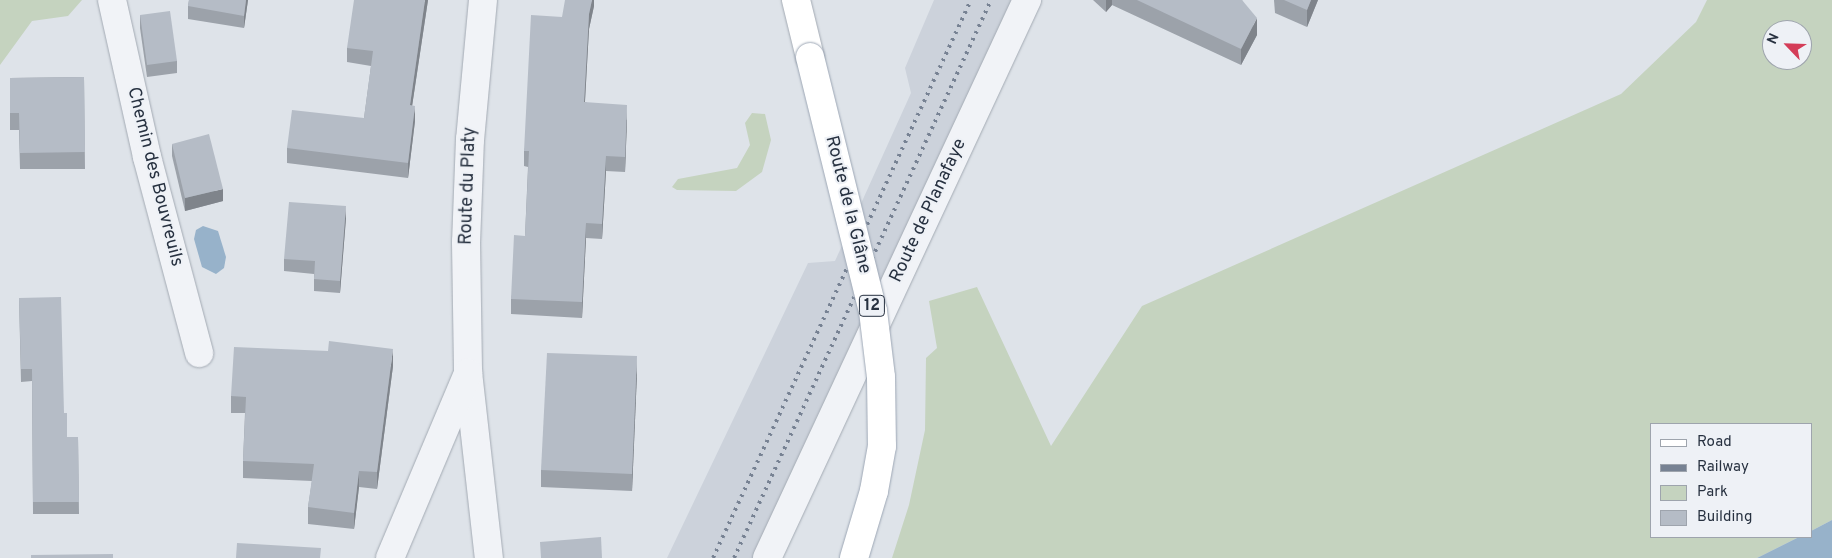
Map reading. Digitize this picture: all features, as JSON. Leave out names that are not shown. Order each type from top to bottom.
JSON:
[{"type":"main road","name":"Route de la Glâne","points":[[796,0],[873,311],[881,377],[882,446],[874,491],[854,558]]},
{"type":"street","name":"Chemin des Bouvreuils","points":[[112,0],[146,157],[199,353]]},
{"type":"street","name":"Route du Platy","points":[[483,0],[470,149],[466,242],[468,372],[490,558]]},
{"type":"street","name":"Route de Planafaye","points":[[767,558],[1027,0]]},
{"type":"street","name":"Route du Platy","points":[[390,558],[468,372]]},
{"type":"shaded area","points":[[934,0],[1014,0],[753,558],[667,558],[808,263],[835,261],[911,93],[905,68]]},
{"type":"green space","points":[[0,0],[82,0],[68,16],[32,21],[0,65]]},
{"type":"green space","points":[[1707,0],[1832,0],[1832,520],[1812,530],[1812,423],[1650,423],[1650,538],[1797,538],[1757,558],[892,558],[909,505],[925,430],[926,358],[937,348],[929,301],[977,287],[1051,446],[1142,306],[1621,94],[1696,22]]},
{"type":"green space","points":[[752,113],[765,114],[771,140],[762,172],[736,191],[677,190],[672,187],[678,179],[737,168],[750,145],[745,123]]},
{"type":"water","points":[[203,226],[218,231],[226,257],[224,268],[216,274],[202,267],[194,239],[196,230]]},
{"type":"water","points":[[1832,520],[1832,558],[1757,558],[1797,538],[1812,538],[1812,530]]},
{"type":"building","points":[[189,0],[246,0],[244,16],[188,6]]},
{"type":"building","points":[[354,0],[425,0],[410,105],[415,106],[408,163],[287,148],[292,110],[364,118],[373,51],[347,48]]},
{"type":"building","points":[[565,0],[592,0],[589,14],[584,102],[627,105],[625,157],[606,156],[602,224],[586,223],[582,302],[511,299],[514,235],[525,236],[529,151],[524,151],[531,15],[562,17]]},
{"type":"building","points":[[1137,0],[1242,0],[1257,18],[1241,49]]},
{"type":"building","points":[[1284,0],[1311,0],[1307,10]]},
{"type":"building","points":[[170,11],[177,61],[147,65],[140,15]]},
{"type":"building","points":[[84,77],[85,152],[20,153],[19,113],[10,113],[10,78]]},
{"type":"building","points":[[209,134],[223,189],[185,198],[172,144]]},
{"type":"building","points":[[289,202],[346,206],[340,281],[314,279],[315,261],[284,259]]},
{"type":"building","points":[[61,297],[64,413],[67,413],[67,437],[78,437],[79,502],[33,502],[32,369],[21,369],[19,298]]},
{"type":"building","points":[[329,341],[393,349],[377,472],[359,471],[354,513],[308,507],[314,464],[243,461],[246,397],[231,396],[234,347],[328,351]]},
{"type":"building","points":[[547,353],[637,356],[632,474],[541,470]]},
{"type":"building","points":[[601,537],[602,558],[541,558],[540,542]]},
{"type":"building","points":[[237,543],[321,548],[320,558],[236,558]]},
{"type":"building","points":[[113,554],[113,558],[31,558],[31,555]]},
{"type":"railway","points":[[713,558],[971,0]]},
{"type":"railway","points":[[734,558],[991,0]]}]
